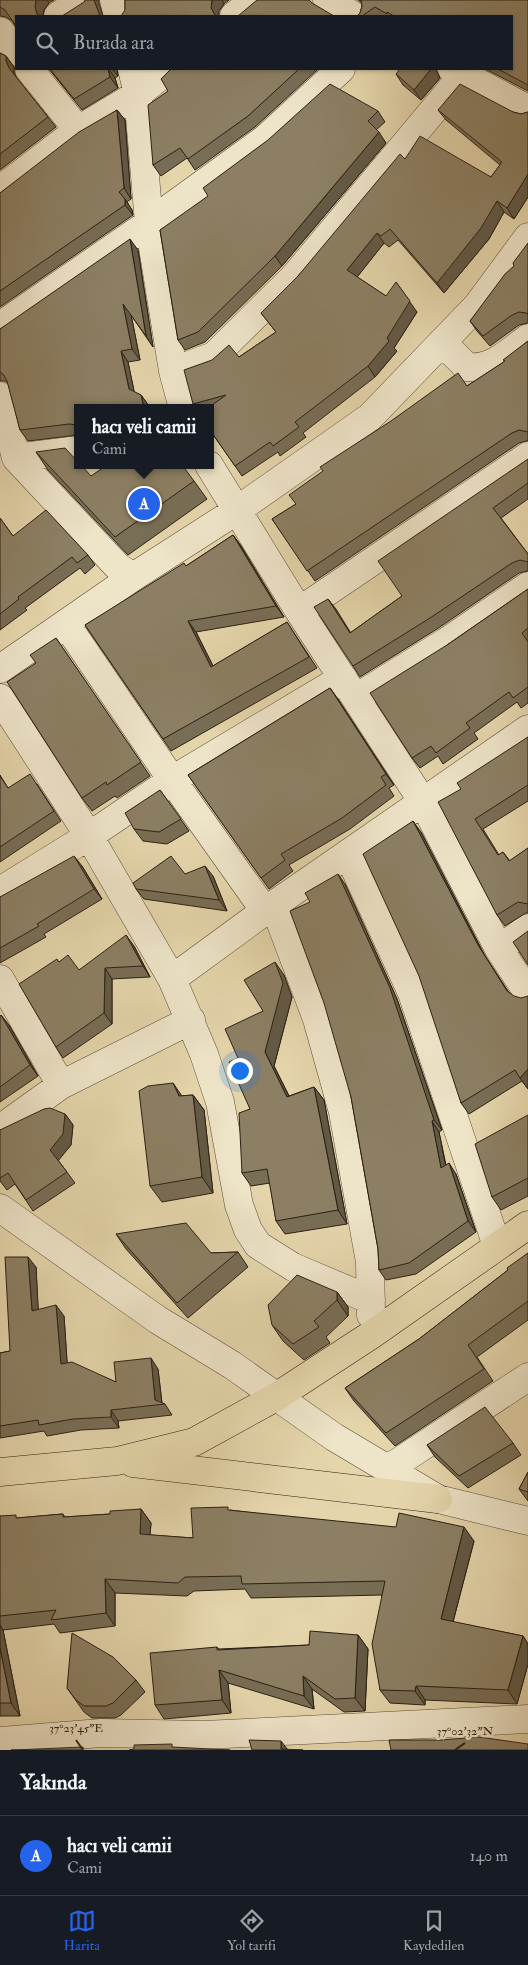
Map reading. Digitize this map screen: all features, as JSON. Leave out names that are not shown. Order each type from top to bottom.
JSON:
[{"type":"main road","points":[[0,1472],[116,1461],[194,1442],[276,1397],[371,1335],[528,1225]]},
{"type":"main road","points":[[116,1461],[438,1499]]},
{"type":"street","points":[[60,15],[82,0]]},
{"type":"street","points":[[114,0],[118,15]]},
{"type":"street","points":[[235,15],[254,0]]},
{"type":"street","points":[[326,0],[352,15]]},
{"type":"street","points":[[30,70],[78,130]]},
{"type":"street","points":[[0,190],[78,130],[135,81],[166,70]]},
{"type":"street","points":[[0,326],[149,223],[265,139],[340,70]]},
{"type":"street","points":[[173,370],[214,356],[294,277],[458,72],[528,109]]},
{"type":"street","points":[[135,81],[149,223],[173,370],[182,404]]},
{"type":"street","points":[[0,669],[133,577],[236,511],[370,417],[477,306],[528,237]]},
{"type":"street","points":[[442,342],[467,366],[481,367],[497,361],[528,338]]},
{"type":"street","points":[[0,396],[8,460],[118,566],[133,577]]},
{"type":"street","points":[[8,460],[74,451]]},
{"type":"street","points":[[299,611],[528,456]]},
{"type":"street","points":[[211,469],[299,611],[423,802],[499,948],[528,993]]},
{"type":"street","points":[[0,891],[89,836],[172,780],[349,688],[446,642],[528,586]]},
{"type":"street","points":[[66,624],[172,780],[270,908],[317,1019],[343,1112],[370,1262],[371,1335]]},
{"type":"street","points":[[0,698],[89,836],[172,979],[191,1020],[220,1102],[238,1205],[248,1230],[258,1245],[293,1267],[370,1300]]},
{"type":"street","points":[[172,979],[270,908],[528,729]]},
{"type":"street","points":[[348,854],[412,993],[497,1246]]},
{"type":"street","points":[[499,948],[528,928]]},
{"type":"street","points":[[0,979],[61,1085]]},
{"type":"street","points":[[0,1129],[61,1085],[191,1020]]},
{"type":"street","points":[[0,1208],[158,1320],[232,1365],[334,1437],[438,1499],[528,1521]]},
{"type":"street","points":[[388,1469],[528,1377]]},
{"type":"street","points":[[0,1741],[204,1743],[316,1740],[528,1719]]},
{"type":"building","points":[[0,0],[36,0],[35,7],[38,15],[15,15],[15,25],[5,10],[0,7]]},
{"type":"building","points":[[85,0],[94,0],[100,15],[64,15]]},
{"type":"building","points":[[125,0],[212,0],[211,8],[215,15],[122,15],[125,10]]},
{"type":"building","points":[[257,0],[309,0],[332,15],[239,15]]},
{"type":"building","points":[[361,0],[528,0],[528,85],[500,70],[513,70],[513,15],[392,15],[375,7],[363,15],[358,15],[362,6]]},
{"type":"building","points":[[0,53],[6,56],[9,68],[48,117],[0,154]]},
{"type":"building","points":[[51,70],[108,70],[110,77],[74,99]]},
{"type":"building","points":[[170,70],[298,70],[248,116],[188,159],[180,148],[153,165],[148,105],[168,91],[161,79]]},
{"type":"building","points":[[399,70],[430,70],[414,90],[396,74]]},
{"type":"building","points":[[330,84],[378,111],[368,121],[379,132],[275,256],[198,332],[178,340],[160,230],[208,196],[203,188],[268,140]]},
{"type":"building","points":[[460,84],[513,112],[521,114],[528,112],[528,174],[507,208],[497,201],[481,228],[437,283],[390,229],[381,236],[377,233],[347,270],[386,296],[396,282],[410,301],[387,338],[389,341],[368,366],[295,422],[299,427],[273,446],[270,442],[235,466],[214,436],[214,404],[226,395],[193,404],[184,370],[212,360],[229,345],[239,357],[276,332],[261,313],[298,276],[400,154],[405,159],[420,136],[491,177],[502,162],[438,110]]},
{"type":"building","points":[[117,110],[124,188],[119,192],[125,199],[125,205],[0,291],[0,193],[79,132]]},
{"type":"building","points":[[130,239],[146,336],[123,304],[132,349],[121,351],[129,389],[141,395],[143,404],[74,404],[74,425],[20,430],[7,381],[0,372],[0,329]]},
{"type":"building","points":[[528,243],[528,314],[519,312],[512,315],[483,336],[470,321],[505,274],[514,266],[513,263]]},
{"type":"building","points":[[528,341],[528,432],[519,430],[512,433],[307,571],[272,519],[296,504],[289,495],[323,471],[320,467],[391,421],[458,373],[467,386],[505,361],[503,360]]},
{"type":"building","points":[[65,448],[74,458],[74,469],[85,469],[91,476],[101,469],[185,469],[194,481],[115,537],[36,452]]},
{"type":"building","points":[[528,459],[528,483],[493,508],[528,554],[528,562],[520,560],[512,563],[430,618],[353,666],[314,607],[328,599],[350,633],[402,596],[378,561]]},
{"type":"building","points":[[46,510],[88,555],[77,563],[72,557],[18,597],[19,599],[0,614],[0,518],[13,536]]},
{"type":"building","points":[[233,535],[276,606],[188,621],[211,667],[287,622],[309,657],[163,739],[85,625],[184,563],[186,566]]},
{"type":"building","points":[[528,589],[528,628],[522,633],[528,642],[528,687],[513,698],[509,692],[466,723],[470,728],[436,753],[431,746],[412,758],[370,693],[447,645]]},
{"type":"building","points":[[56,638],[141,762],[107,785],[106,782],[82,798],[7,682],[36,663],[30,655]]},
{"type":"building","points":[[330,688],[386,774],[381,777],[386,785],[342,818],[281,854],[285,860],[261,878],[188,775]]},
{"type":"building","points":[[528,737],[528,785],[475,819],[498,855],[503,852],[509,861],[528,848],[528,904],[518,902],[497,915],[438,802],[461,789],[457,783]]},
{"type":"building","points":[[30,774],[54,811],[0,847],[0,776],[8,788]]},
{"type":"building","points":[[160,790],[181,819],[159,832],[134,829],[125,813]]},
{"type":"building","points":[[413,821],[478,945],[507,991],[521,998],[528,996],[528,1069],[520,1078],[515,1070],[461,1103],[419,976],[363,854]]},
{"type":"building","points":[[74,856],[94,889],[37,924],[39,926],[0,948],[0,897]]},
{"type":"building","points":[[171,856],[185,874],[205,866],[219,900],[136,889],[133,883]]},
{"type":"building","points":[[338,874],[390,988],[434,1120],[432,1121],[441,1168],[449,1163],[468,1221],[409,1263],[379,1270],[378,1249],[351,1097],[324,1003],[290,911],[310,902],[305,893]]},
{"type":"building","points":[[528,931],[528,965],[513,942]]},
{"type":"building","points":[[126,935],[143,966],[105,968],[104,1013],[56,1047],[19,984],[57,959],[59,962],[68,955],[79,970]]},
{"type":"building","points":[[275,962],[283,983],[265,1052],[287,1097],[314,1087],[338,1210],[276,1221],[267,1169],[242,1173],[239,1113],[250,1109],[229,1062],[238,1058],[225,1029],[263,1011],[244,980]]},
{"type":"building","points":[[0,1016],[30,1065],[0,1087]]},
{"type":"building","points":[[173,1083],[179,1096],[193,1095],[202,1177],[150,1186],[139,1091],[148,1086]]},
{"type":"building","points":[[50,1108],[65,1114],[63,1134],[50,1150],[67,1172],[26,1200],[8,1173],[0,1178],[0,1130],[44,1109]]},
{"type":"building","points":[[528,1115],[528,1178],[492,1197],[475,1144]]},
{"type":"building","points":[[186,1223],[211,1253],[238,1252],[177,1303],[116,1234]]},
{"type":"building","points":[[528,1253],[528,1301],[468,1345],[484,1369],[386,1433],[345,1388],[419,1339]]},
{"type":"building","points":[[5,1257],[28,1257],[32,1311],[56,1305],[61,1364],[72,1362],[116,1382],[114,1362],[151,1358],[155,1400],[165,1404],[111,1410],[111,1417],[73,1419],[39,1425],[38,1420],[0,1426],[0,1353],[10,1351]]},
{"type":"building","points":[[297,1275],[337,1292],[337,1300],[314,1321],[319,1327],[293,1344],[272,1325],[268,1305]]},
{"type":"building","points":[[485,1407],[513,1443],[459,1476],[427,1445]]},
{"type":"building","points":[[528,1472],[528,1492],[519,1489]]},
{"type":"building","points":[[228,1507],[228,1510],[396,1527],[399,1513],[464,1527],[441,1619],[523,1636],[508,1690],[416,1686],[415,1691],[380,1690],[372,1644],[385,1581],[242,1584],[241,1576],[185,1577],[178,1583],[105,1579],[106,1613],[51,1620],[56,1610],[0,1616],[0,1516],[16,1515],[16,1518],[63,1514],[63,1517],[110,1514],[110,1511],[141,1509],[140,1534],[193,1538],[191,1508]]},
{"type":"building","points":[[310,1631],[358,1635],[355,1698],[335,1699],[303,1676],[304,1696],[219,1670],[222,1700],[155,1705],[150,1653],[217,1647],[217,1650],[309,1645]]},
{"type":"building","points":[[72,1633],[113,1657],[136,1680],[113,1703],[106,1706],[84,1706],[76,1700],[67,1688]]},
{"type":"building","points":[[0,1648],[11,1703],[0,1703]]},
{"type":"building","points":[[479,1737],[528,1744],[528,1750],[391,1750],[389,1740],[441,1740]]},
{"type":"building","points":[[249,1740],[281,1741],[281,1749],[303,1750],[252,1750]]},
{"type":"building","points":[[172,1744],[172,1747],[230,1750],[129,1750],[134,1749],[134,1745]]},
{"type":"building","points":[[83,1747],[83,1750],[14,1750]]},
{"type":"place","name":"hacı veli camii","points":[[144,504]]}]
